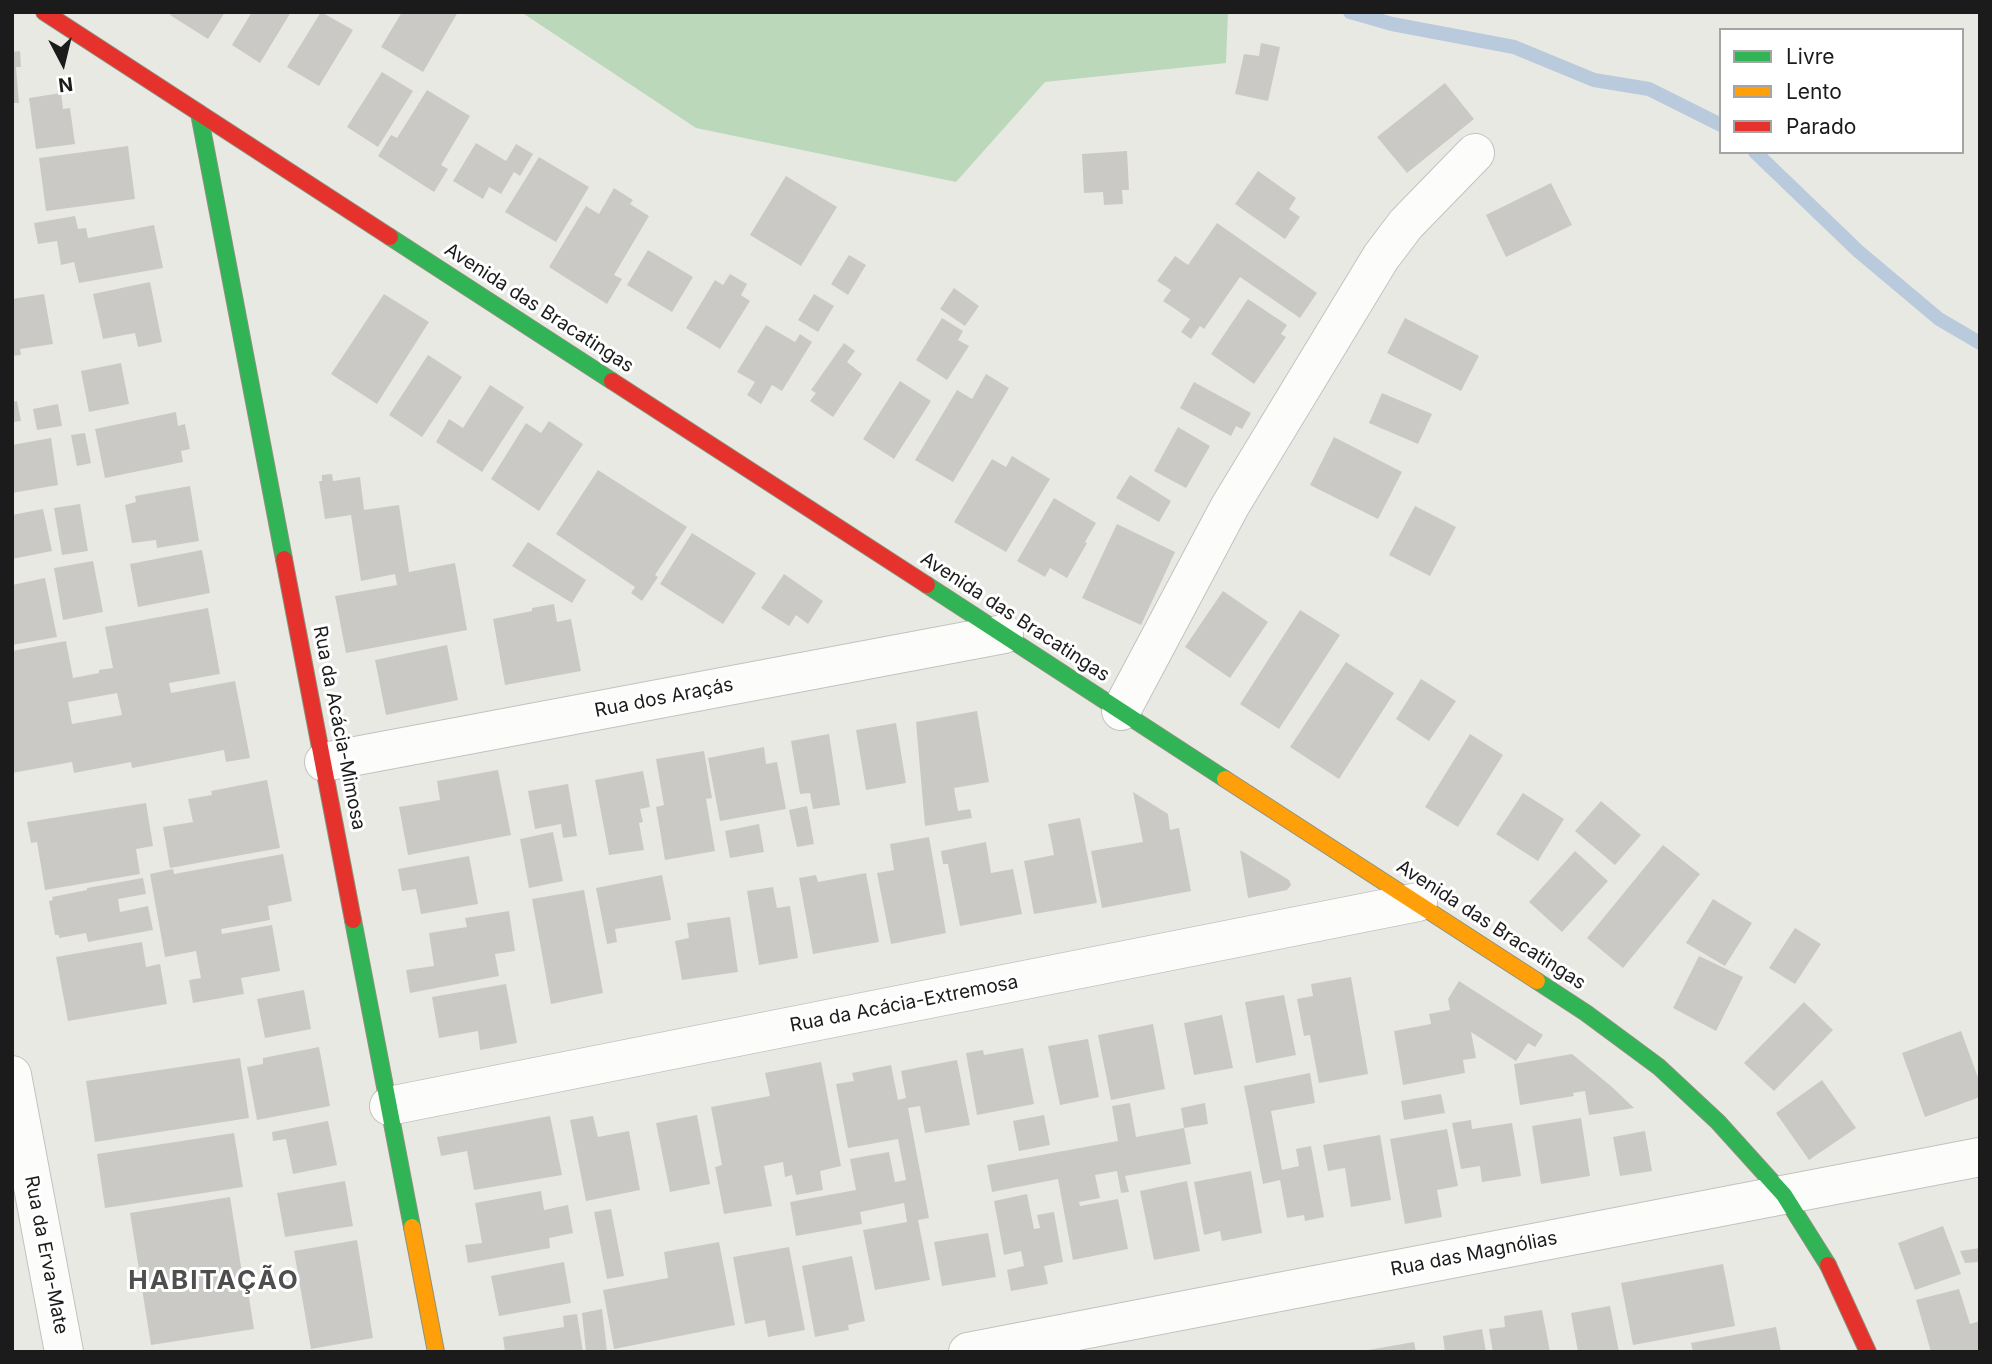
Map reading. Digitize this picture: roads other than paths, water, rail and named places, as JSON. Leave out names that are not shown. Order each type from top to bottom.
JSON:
[{"type":"street","name":"Avenida das Bracatingas","points":[[44,12],[1586,1013],[1659,1067],[1718,1122],[1784,1195],[1831,1270],[1868,1352]]},
{"type":"street","name":"Rua da Acácia-Mimosa","points":[[199,113],[436,1352]]},
{"type":"street","points":[[1121,711],[1230,506],[1381,257],[1406,224],[1475,153]]},
{"type":"street","name":"Rua dos Araçás","points":[[324,762],[1004,634]]},
{"type":"street","name":"Rua da Acácia-Extremosa","points":[[389,1105],[1418,902]]},
{"type":"street","name":"Rua da Erva-Mate","points":[[12,1075],[64,1352]]},
{"type":"street","name":"Rua das Magnólias","points":[[968,1352],[1980,1157]]},
{"type":"waterway","points":[[1350,12],[1392,24],[1514,47],[1594,80],[1649,89],[1719,124]]},
{"type":"waterway","points":[[1757,154],[1858,251],[1939,319],[1980,343]]},
{"type":"district","name":"HABITAÇÃO","points":[[214,1281]]}]
